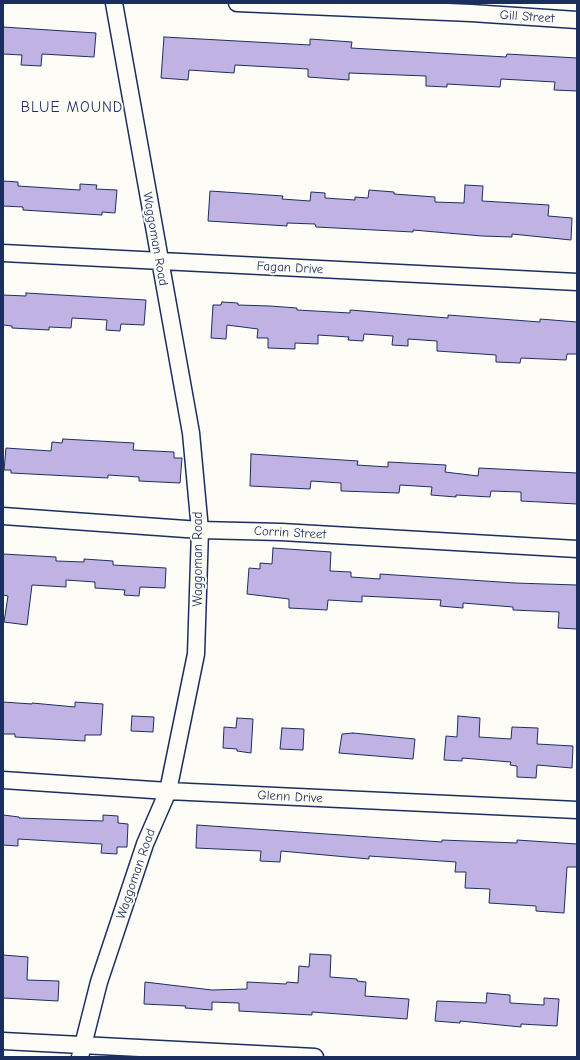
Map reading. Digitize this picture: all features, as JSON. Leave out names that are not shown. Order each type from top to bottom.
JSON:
[{"type":"street","name":"Waggoman Road","points":[[82,1052],[99,982],[145,844],[168,791],[196,654],[200,530],[191,433],[159,262],[114,3]]},
{"type":"street","name":"Gill Street","points":[[237,3],[471,13],[577,20]]},
{"type":"street","name":"Fagan Drive","points":[[3,253],[577,282]]},
{"type":"street","name":"Corrin Street","points":[[3,516],[200,530],[297,533],[577,549]]},
{"type":"street","name":"Glenn Drive","points":[[3,780],[168,791],[577,810]]},
{"type":"street","points":[[3,1041],[82,1052],[315,1057]]},
{"type":"building","points":[[3,27],[96,33],[94,57],[42,54],[41,66],[21,65],[22,55],[3,54]]},
{"type":"building","points":[[164,37],[310,45],[310,39],[352,42],[351,48],[506,57],[507,54],[577,58],[577,91],[554,90],[555,82],[501,79],[500,87],[447,84],[447,87],[426,86],[426,76],[349,73],[349,80],[308,77],[308,69],[235,65],[234,73],[189,70],[188,80],[161,78]]},
{"type":"building","points":[[3,181],[18,182],[18,186],[80,190],[80,184],[97,185],[96,189],[117,190],[115,213],[102,212],[102,215],[23,210],[23,207],[3,206]]},
{"type":"building","points":[[465,185],[483,186],[482,201],[549,205],[548,216],[572,218],[571,240],[512,234],[512,237],[482,236],[413,230],[413,232],[316,227],[315,224],[287,223],[287,226],[208,221],[210,191],[283,196],[282,199],[310,201],[311,192],[325,193],[325,198],[355,200],[355,197],[368,198],[369,190],[394,192],[394,194],[435,197],[435,202],[464,203]]},
{"type":"building","points":[[26,293],[146,300],[144,325],[121,324],[120,331],[106,330],[107,320],[72,318],[71,328],[49,327],[49,330],[12,328],[12,326],[3,325],[3,295],[26,296]]},
{"type":"building","points":[[222,302],[238,303],[238,305],[270,306],[297,308],[297,310],[350,313],[350,310],[448,318],[448,315],[540,322],[540,319],[577,322],[577,354],[567,354],[566,360],[521,358],[520,363],[496,362],[496,355],[437,351],[437,341],[408,339],[408,346],[392,345],[393,336],[364,334],[363,341],[348,340],[349,337],[318,335],[318,344],[295,343],[295,349],[268,348],[268,338],[257,338],[258,329],[227,325],[226,339],[211,338],[213,305],[221,305]]},
{"type":"building","points":[[63,439],[134,443],[133,450],[174,452],[174,458],[182,458],[180,483],[139,481],[139,477],[108,475],[108,478],[11,473],[11,470],[4,470],[6,448],[51,451],[52,442],[62,443]]},
{"type":"building","points":[[251,454],[358,461],[357,465],[388,467],[388,462],[446,465],[445,472],[478,476],[479,468],[577,473],[577,504],[521,501],[521,492],[491,491],[490,497],[431,495],[432,487],[400,485],[399,493],[341,491],[341,483],[311,481],[310,489],[250,486]]},
{"type":"building","points":[[273,548],[331,552],[330,571],[351,572],[351,577],[380,579],[380,574],[515,583],[577,585],[577,629],[558,628],[559,612],[513,610],[513,607],[463,603],[463,608],[440,606],[441,600],[362,596],[362,602],[328,600],[327,610],[289,608],[289,599],[247,594],[249,568],[260,569],[260,563],[272,564]]},
{"type":"building","points":[[3,554],[56,557],[56,561],[84,562],[84,559],[113,561],[113,565],[166,568],[165,588],[140,587],[139,596],[124,595],[125,590],[95,588],[95,582],[66,580],[66,587],[32,585],[27,625],[4,622],[8,596],[3,595]]},
{"type":"building","points":[[3,702],[75,707],[75,702],[103,704],[101,735],[85,735],[85,741],[15,737],[15,734],[3,734]]},
{"type":"building","points":[[132,716],[154,717],[153,732],[131,731]]},
{"type":"building","points":[[458,716],[480,718],[479,737],[511,739],[512,727],[538,728],[537,744],[573,746],[572,768],[537,765],[536,778],[517,777],[517,766],[510,765],[511,762],[462,758],[462,761],[444,760],[446,736],[457,737]]},
{"type":"building","points":[[237,718],[253,719],[251,753],[237,751],[237,749],[223,748],[224,727],[236,728]]},
{"type":"building","points":[[282,728],[304,729],[303,750],[280,749]]},
{"type":"building","points":[[353,733],[415,739],[413,759],[339,753],[342,734]]},
{"type":"building","points":[[3,815],[19,818],[103,821],[103,815],[118,816],[118,823],[128,824],[127,847],[117,847],[117,854],[101,853],[102,844],[18,839],[18,846],[3,845]]},
{"type":"building","points":[[197,825],[442,842],[442,840],[517,843],[517,840],[577,844],[577,867],[567,867],[564,913],[536,911],[536,906],[489,903],[490,889],[465,888],[466,872],[455,872],[456,862],[369,856],[369,859],[281,851],[280,862],[260,861],[261,851],[196,848]]},
{"type":"building","points":[[310,954],[331,955],[330,977],[357,979],[357,981],[366,982],[365,996],[409,999],[407,1019],[312,1012],[312,1015],[239,1011],[239,1003],[212,1002],[212,1010],[185,1008],[186,1006],[144,1004],[145,982],[212,990],[247,989],[247,982],[286,984],[287,982],[298,983],[299,966],[309,967]]},
{"type":"building","points":[[3,955],[28,957],[27,980],[59,981],[58,1001],[3,998]]},
{"type":"building","points":[[487,993],[510,995],[510,1003],[544,1005],[544,998],[559,999],[557,1026],[521,1024],[521,1027],[460,1021],[460,1023],[435,1021],[437,1001],[486,1003]]},
{"type":"district","name":"BLUE MOUND","points":[[72,108]]}]
